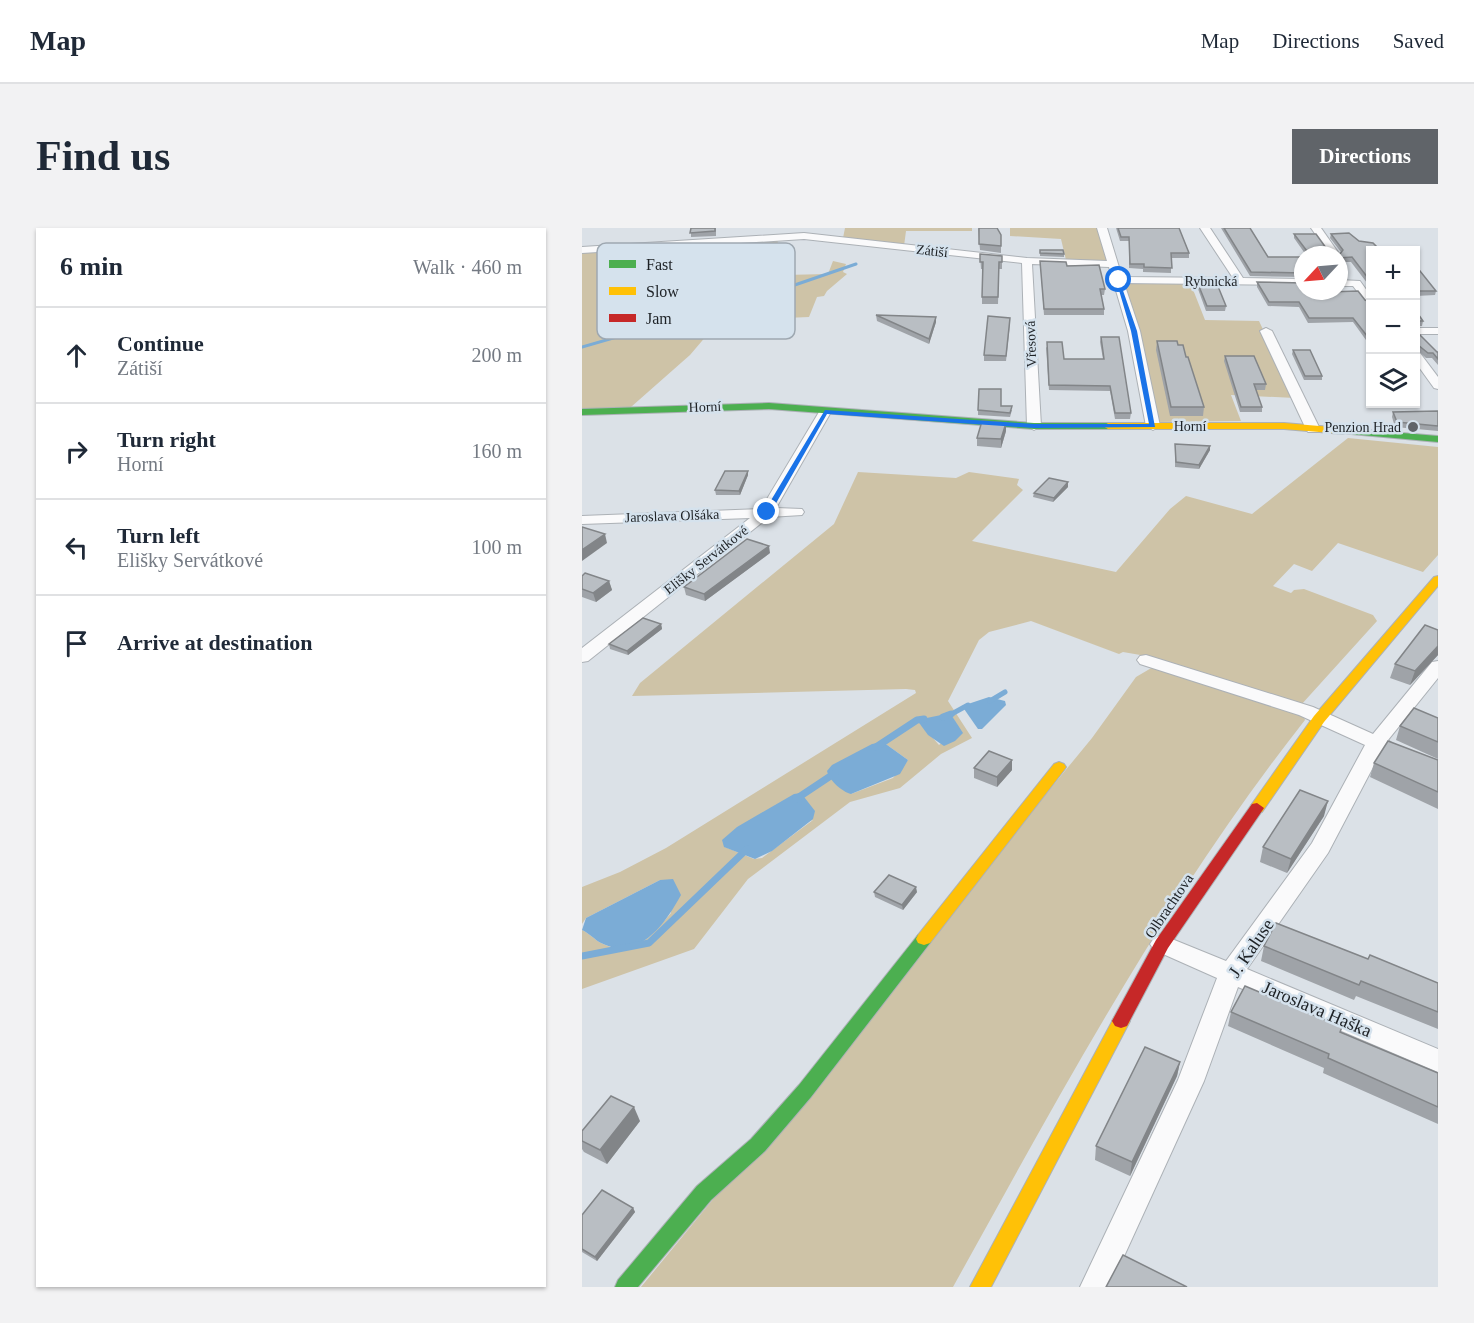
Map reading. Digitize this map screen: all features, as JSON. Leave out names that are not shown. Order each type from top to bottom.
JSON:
[{"type":"street","points":[[837,240],[838,228]]},
{"type":"street","points":[[1102,228],[1134,331],[1153,426]]},
{"type":"street","points":[[1205,228],[1240,281]]},
{"type":"street","points":[[1316,228],[1329,246]]},
{"type":"street","name":"Zátiší","points":[[650,243],[676,239],[804,236],[1027,261],[1113,264]]},
{"type":"street","name":"Vřesová","points":[[1027,261],[1034,426]]},
{"type":"street","points":[[1348,272],[1370,300]]},
{"type":"street","name":"Rybnická","points":[[1119,280],[1294,282]]},
{"type":"street","points":[[1348,283],[1356,283]]},
{"type":"street","points":[[1266,331],[1313,429]]},
{"type":"street","points":[[1420,331],[1438,331]]},
{"type":"street","points":[[1420,361],[1438,385]]},
{"type":"street","name":"Horní","points":[[582,412],[734,406],[1034,426],[1313,429],[1438,439]]},
{"type":"street","name":"Elišky Servátkové","points":[[582,657],[767,512],[825,412]]},
{"type":"street","name":"Jaroslava Olšáka","points":[[582,520],[797,512]]},
{"type":"street","name":"Olbrachtova","points":[[986,1285],[1162,944],[1319,718],[1437,583]]},
{"type":"street","points":[[1146,660],[1306,711],[1400,753]]},
{"type":"street","name":"J. Kaluse","points":[[1095,1287],[1191,1081],[1232,973],[1320,848],[1376,743],[1438,666]]},
{"type":"street","points":[[625,1287],[704,1192],[758,1145],[805,1091],[1059,767]]},
{"type":"street","name":"Jaroslava Haška","points":[[1162,944],[1438,1061]]},
{"type":"shaded area","points":[[845,228],[972,228],[972,231],[906,231],[904,246],[843,238]]},
{"type":"shaded area","points":[[1010,228],[1098,228],[1110,262],[1066,260],[1061,239],[1010,236]]},
{"type":"shaded area","points":[[777,238],[778,243],[742,243],[743,240]]},
{"type":"shaded area","points":[[597,247],[597,339],[704,339],[690,355],[631,407],[582,410],[582,248]]},
{"type":"shaded area","points":[[833,261],[846,264],[843,272],[847,274],[824,296],[817,297],[809,317],[795,318],[795,275],[828,274]]},
{"type":"shaded area","points":[[1190,282],[1205,320],[1259,321],[1295,398],[1231,395],[1241,421],[1155,422],[1125,285],[1129,283]]},
{"type":"shaded area","points":[[1348,438],[1438,447],[1438,555],[1423,572],[1338,543],[1312,571],[1294,564],[1273,586],[1291,593],[1294,590],[1304,589],[1373,615],[1377,621],[1301,705],[1152,657],[1123,652],[1119,654],[1031,621],[989,632],[979,640],[948,701],[972,738],[941,754],[900,788],[850,802],[748,879],[694,949],[582,989],[582,930],[601,943],[623,949],[633,947],[649,937],[671,913],[660,880],[586,918],[582,924],[582,887],[620,872],[666,848],[916,693],[915,690],[906,689],[632,696],[640,683],[834,524],[858,472],[956,478],[969,472],[1019,479],[1017,485],[1023,490],[972,541],[1116,572],[1170,509],[1186,496],[1252,514]],"holes":[[[952,716],[958,728],[939,745],[917,720]],[[883,742],[908,760],[893,778],[851,794]],[[813,820],[762,858],[754,859],[725,847]]]},
{"type":"shaded area","points":[[1153,667],[1303,714],[1305,720],[1207,855],[1161,925],[1075,1068],[953,1287],[641,1287],[1092,738],[1136,677]]},
{"type":"water","points":[[989,697],[1005,701],[1006,705],[982,729],[978,729],[962,706]]},
{"type":"water","points":[[946,714],[952,716],[963,733],[955,741],[944,746],[928,735],[917,720]]},
{"type":"water","points":[[883,742],[908,760],[900,774],[851,794],[840,788],[830,778],[827,771],[832,765],[872,744]]},
{"type":"water","points":[[801,793],[815,811],[813,819],[772,851],[755,859],[724,847],[722,840],[737,827],[794,794]]},
{"type":"water","points":[[673,879],[681,895],[659,928],[639,944],[627,948],[615,948],[601,943],[582,930],[586,918],[660,880]]},
{"type":"building","points":[[691,228],[715,228],[715,231],[690,233]]},
{"type":"building","points":[[979,228],[997,228],[1001,235],[1001,246],[979,244]]},
{"type":"building","points":[[1118,228],[1179,228],[1189,253],[1171,253],[1172,268],[1130,264],[1129,237],[1121,237]]},
{"type":"building","points":[[1224,228],[1250,228],[1268,257],[1294,257],[1294,273],[1251,272]]},
{"type":"building","points":[[1349,233],[1359,241],[1373,243],[1376,246],[1366,246],[1366,275],[1352,257],[1348,257],[1348,246],[1340,246],[1331,234]]},
{"type":"building","points":[[1294,234],[1316,234],[1325,246],[1303,246]]},
{"type":"building","points":[[1040,250],[1063,250],[1064,254],[1040,253]]},
{"type":"building","points":[[980,254],[1002,256],[1002,262],[999,262],[998,297],[982,297],[983,262],[980,262]]},
{"type":"building","points":[[1040,261],[1066,262],[1067,266],[1099,265],[1105,289],[1100,289],[1104,309],[1044,309]]},
{"type":"building","points":[[1420,271],[1436,291],[1420,291]]},
{"type":"building","points":[[1257,282],[1294,283],[1294,300],[1348,300],[1348,291],[1358,291],[1366,300],[1366,335],[1353,318],[1309,318],[1299,302],[1269,302]]},
{"type":"building","points":[[1198,284],[1217,284],[1226,306],[1207,306]]},
{"type":"building","points":[[876,315],[936,317],[929,339]]},
{"type":"building","points":[[988,316],[1010,318],[1006,356],[984,355]]},
{"type":"building","points":[[1420,335],[1438,352],[1438,359],[1433,353],[1428,353],[1420,347]]},
{"type":"building","points":[[1101,337],[1119,337],[1131,413],[1115,413],[1110,386],[1049,385],[1047,342],[1062,342],[1064,359],[1104,359]]},
{"type":"building","points":[[1157,341],[1177,341],[1178,345],[1183,345],[1204,407],[1171,407]]},
{"type":"building","points":[[1293,350],[1310,350],[1322,376],[1305,376]]},
{"type":"building","points":[[1225,356],[1254,356],[1266,384],[1254,384],[1262,407],[1241,407]]},
{"type":"building","points":[[979,389],[1001,389],[1001,406],[1012,406],[1010,413],[978,410]]},
{"type":"building","points":[[1438,411],[1438,426],[1397,422],[1393,412]]},
{"type":"building","points":[[982,421],[1006,423],[1001,439],[977,438]]},
{"type":"building","points":[[1175,444],[1210,446],[1199,465],[1176,462]]},
{"type":"building","points":[[725,471],[748,471],[739,491],[715,490]]},
{"type":"building","points":[[1049,478],[1068,482],[1054,498],[1034,493]]},
{"type":"building","points":[[582,527],[605,534],[582,550]]},
{"type":"building","points":[[747,539],[769,546],[704,594],[684,587]]},
{"type":"building","points":[[585,573],[609,581],[593,593],[582,589],[582,576]]},
{"type":"building","points":[[643,618],[661,624],[627,651],[609,644]]},
{"type":"building","points":[[1425,625],[1438,630],[1438,646],[1415,671],[1395,664]]},
{"type":"building","points":[[1414,708],[1438,718],[1438,742],[1400,726]]},
{"type":"building","points":[[1388,741],[1438,760],[1438,792],[1374,763]]},
{"type":"building","points":[[989,751],[1012,760],[997,777],[974,768]]},
{"type":"building","points":[[1300,790],[1328,801],[1291,859],[1263,847]]},
{"type":"building","points":[[889,875],[916,887],[902,905],[874,892]]},
{"type":"building","points":[[1276,923],[1368,959],[1370,955],[1438,983],[1438,1012],[1361,981],[1359,985],[1264,946]]},
{"type":"building","points":[[1245,986],[1342,1027],[1340,1032],[1438,1073],[1438,1107],[1328,1058],[1329,1054],[1231,1012]]},
{"type":"building","points":[[1145,1047],[1180,1062],[1132,1162],[1096,1146]]},
{"type":"building","points":[[611,1096],[634,1107],[600,1150],[582,1141],[582,1131]]},
{"type":"building","points":[[602,1190],[633,1208],[595,1257],[582,1249],[582,1215]]},
{"type":"building","points":[[1123,1255],[1187,1287],[1106,1287]]},
{"type":"waterway","points":[[795,285],[856,264]]},
{"type":"waterway","points":[[582,347],[610,339]]},
{"type":"waterway","points":[[990,701],[1005,692]]},
{"type":"waterway","points":[[948,716],[968,705]]},
{"type":"waterway","points":[[943,717],[951,714]]},
{"type":"waterway","points":[[876,747],[917,720],[924,719]]},
{"type":"waterway","points":[[796,799],[835,773]]},
{"type":"waterway","points":[[582,956],[649,943],[747,849]]},
{"type":"traffic: fast","points":[[582,412],[769,406],[1034,426],[1108,426]]},
{"type":"traffic: fast","points":[[1343,431],[1438,439]]},
{"type":"traffic: fast","points":[[625,1287],[704,1193],[758,1145],[805,1091],[924,939]]},
{"type":"traffic: slow","points":[[1108,426],[1284,426],[1343,431]]},
{"type":"traffic: slow","points":[[1257,808],[1319,719],[1438,579]]},
{"type":"traffic: slow","points":[[924,939],[1059,767]]},
{"type":"traffic: slow","points":[[980,1287],[1121,1021]]},
{"type":"traffic: jam","points":[[1121,1021],[1162,944],[1257,808]]},
{"type":"place","name":"Penzion Hrad","points":[[1413,427]]},
{"type":"route","points":[[767,512],[825,412],[1034,426],[1153,426],[1134,331],[1119,280]]}]
